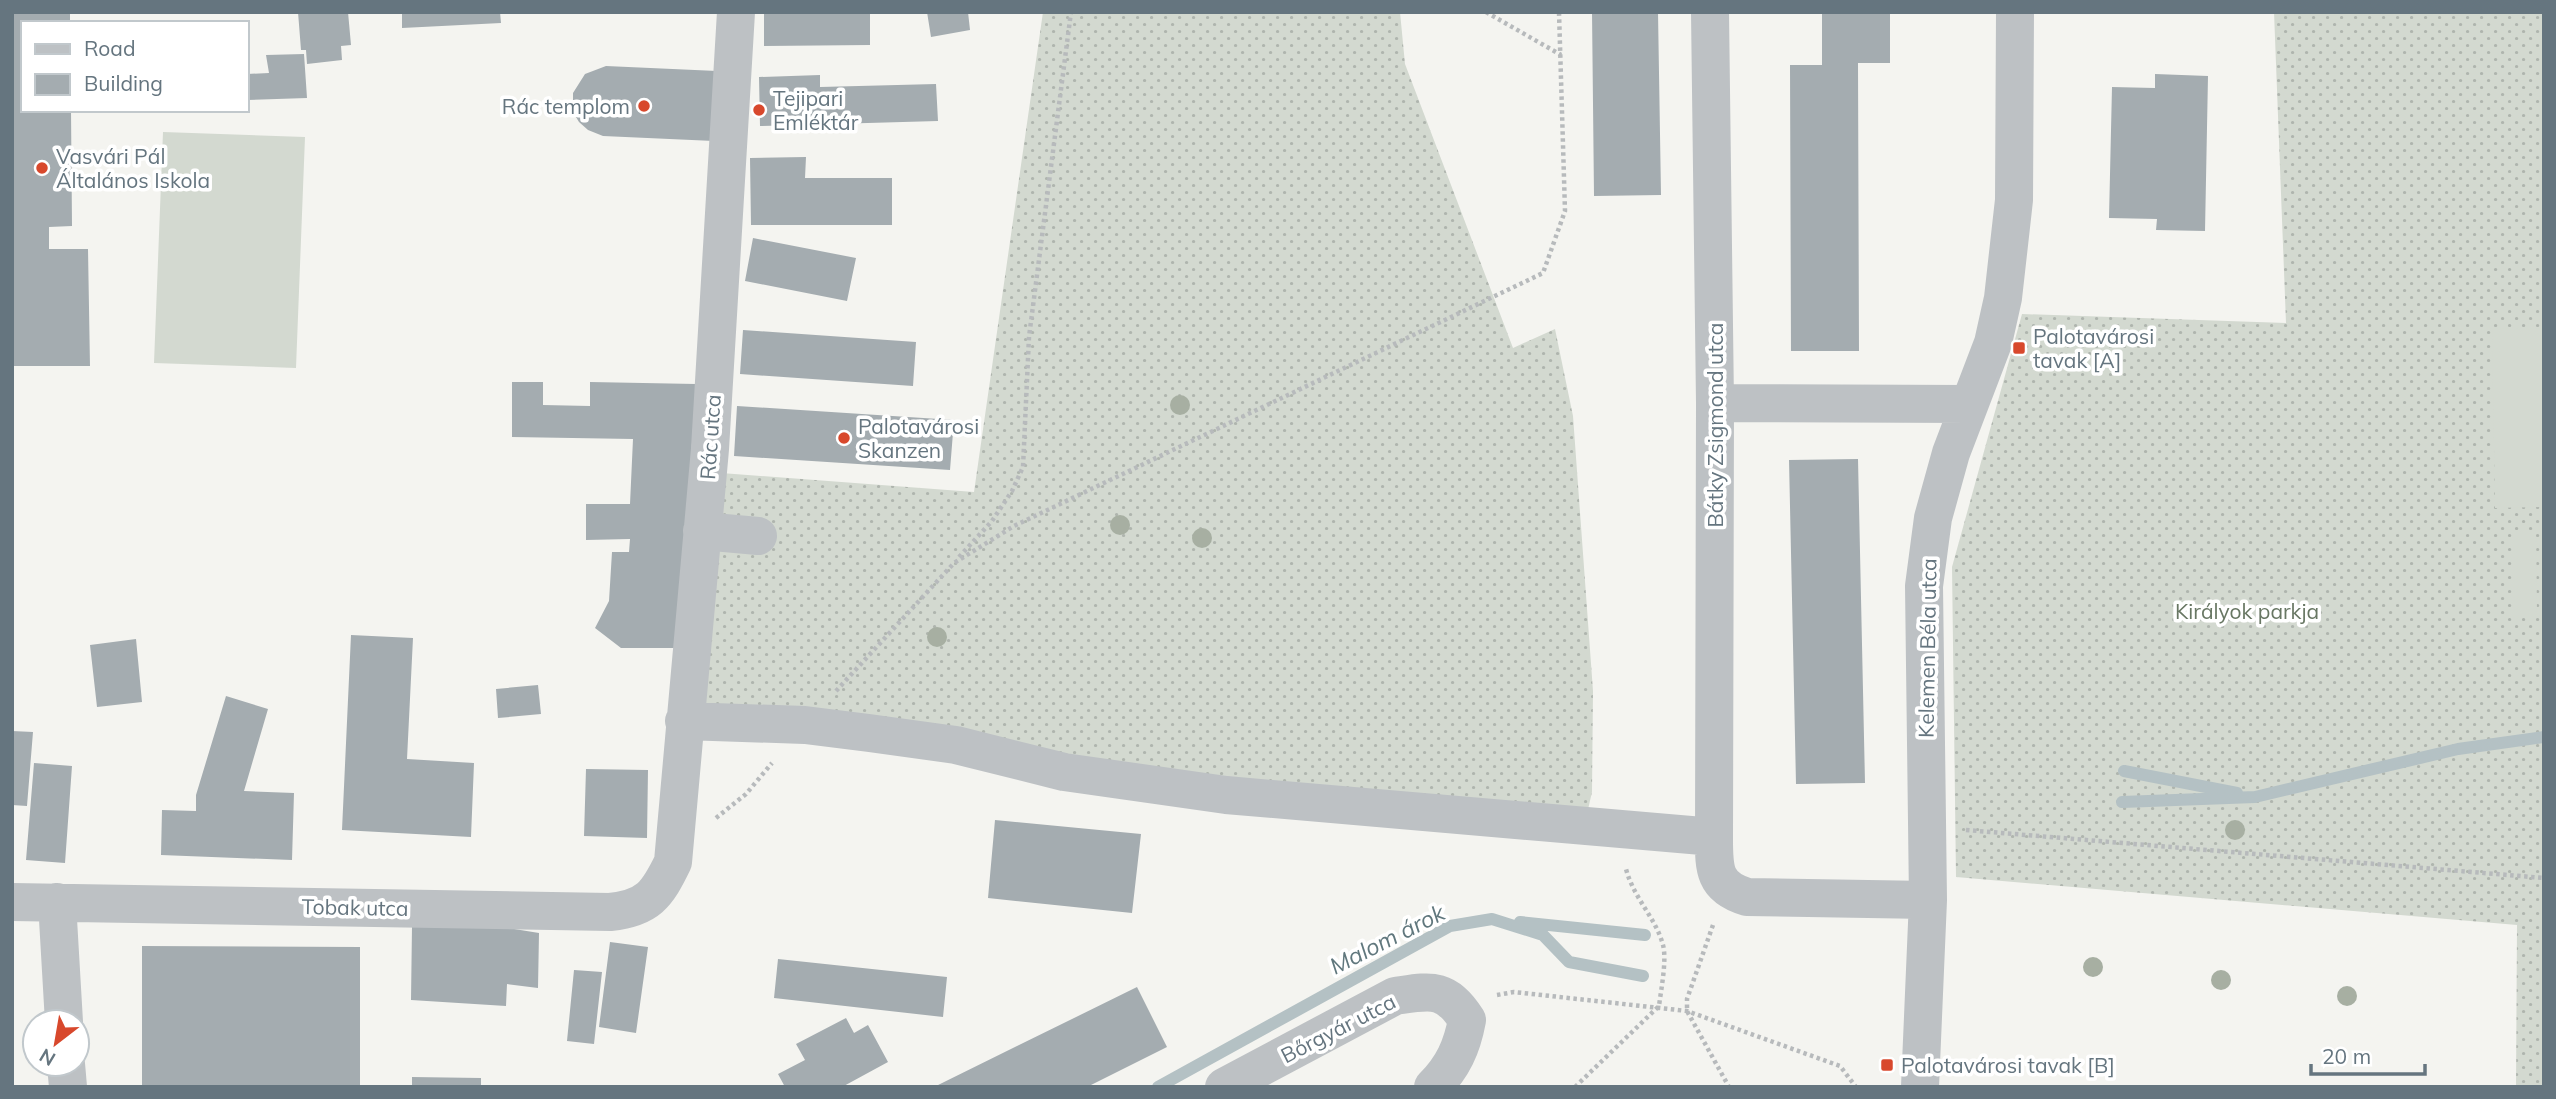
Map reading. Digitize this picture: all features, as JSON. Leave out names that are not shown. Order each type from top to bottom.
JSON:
[{"type":"street","name":"Rác utca","points":[[674,854],[710,449],[736,12]]},
{"type":"street","name":"Bátky Zsigmond utca","points":[[1710,12],[1715,403],[1714,867],[1726,887]]},
{"type":"street","name":"Kelemen Béla utca","points":[[1920,1087],[1928,900],[1924,586],[1933,518],[1951,453],[1993,343],[2003,299],[2014,200],[2015,12]]},
{"type":"street","points":[[1715,403],[1969,404]]},
{"type":"street","points":[[702,531],[758,536]]},
{"type":"street","points":[[684,721],[805,725],[957,745],[1064,772],[1200,792],[1714,837]]},
{"type":"street","name":"Tobak utca","points":[[12,902],[610,912],[632,909],[649,899],[662,885],[674,854]]},
{"type":"street","points":[[1726,887],[1747,897],[1928,900]]},
{"type":"street","points":[[57,902],[63,1008]]},
{"type":"street","name":"Bőrgyár utca","points":[[1224,1087],[1395,996],[1424,991],[1456,1002]]},
{"type":"street","points":[[1433,1087],[1443,1077],[1462,1046],[1467,1020],[1456,1002]]},
{"type":"path","points":[[674,854],[747,794],[805,725],[992,521],[1012,491],[1023,467],[1029,337],[1072,12]]},
{"type":"path","points":[[1486,12],[1561,55]]},
{"type":"path","points":[[954,563],[1014,526],[1543,274],[1564,211],[1559,12]]},
{"type":"path","points":[[1574,1087],[1659,1006],[1664,947],[1657,930],[1631,888],[1620,830]]},
{"type":"path","points":[[1966,830],[2544,878]]},
{"type":"path","points":[[1726,887],[1687,999],[1687,1011],[1729,1087]]},
{"type":"path","points":[[1456,1002],[1514,992],[1687,1011],[1840,1066],[1856,1087]]},
{"type":"green space","points":[[1043,12],[1400,12],[1405,64],[1513,348],[1555,329],[1573,416],[1593,691],[1592,792],[1584,827],[684,721],[708,472],[974,492]]},
{"type":"green space","name":"Királyok parkja","points":[[2274,12],[2544,12],[2544,1087],[2516,1087],[2517,925],[1956,877],[1952,567],[2022,314],[2286,323]]},
{"type":"green space","points":[[163,132],[305,137],[296,368],[154,363]]},
{"type":"green space","points":[[2544,328],[2544,507],[2495,508],[2492,329]]},
{"type":"green space","points":[[2513,532],[2536,532],[2537,616],[2513,616]]},
{"type":"building","points":[[12,12],[70,12],[70,21],[21,21],[21,112],[71,112],[72,226],[49,227],[49,249],[88,249],[90,366],[12,366]]},
{"type":"building","points":[[298,12],[348,12],[351,45],[341,46],[342,60],[307,64],[306,50],[301,50]]},
{"type":"building","points":[[402,12],[500,12],[501,23],[402,28]]},
{"type":"building","points":[[764,12],[870,12],[870,45],[764,46]]},
{"type":"building","points":[[927,12],[968,12],[970,30],[931,37]]},
{"type":"building","points":[[1592,12],[1658,12],[1661,195],[1594,196]]},
{"type":"building","points":[[1822,12],[1890,12],[1890,63],[1858,63],[1859,351],[1791,351],[1790,65],[1822,65]]},
{"type":"building","points":[[304,54],[307,98],[248,100],[248,74],[269,73],[266,55]]},
{"type":"building","name":"Rác templom","points":[[606,66],[717,71],[714,141],[603,136],[588,130],[573,112],[573,93],[585,74]]},
{"type":"building","points":[[2155,74],[2208,76],[2205,231],[2156,230],[2157,219],[2109,218],[2112,87],[2155,88]]},
{"type":"building","points":[[820,75],[820,87],[936,84],[938,121],[760,126],[759,77]]},
{"type":"building","points":[[806,157],[805,178],[892,178],[892,225],[751,225],[750,158]]},
{"type":"building","points":[[753,238],[856,258],[847,301],[745,281]]},
{"type":"building","points":[[743,330],[916,342],[913,386],[740,374]]},
{"type":"building","points":[[512,382],[543,382],[543,405],[590,406],[590,382],[696,384],[678,648],[621,648],[595,628],[609,601],[612,552],[629,552],[630,539],[586,540],[586,504],[630,504],[633,439],[512,437]]},
{"type":"building","name":"Palotavárosi Skanzen","points":[[737,406],[954,420],[950,470],[734,456]]},
{"type":"building","points":[[1858,459],[1865,783],[1796,784],[1789,460]]},
{"type":"building","points":[[351,635],[413,638],[407,759],[474,763],[471,837],[342,830]]},
{"type":"building","points":[[136,639],[142,702],[97,707],[90,645]]},
{"type":"building","points":[[538,685],[541,714],[498,718],[496,689]]},
{"type":"building","points":[[226,696],[268,709],[244,791],[294,793],[292,860],[161,855],[162,810],[196,811],[196,795]]},
{"type":"building","points":[[12,731],[33,732],[27,806],[12,805]]},
{"type":"building","points":[[34,763],[72,766],[65,863],[26,860]]},
{"type":"building","points":[[586,769],[648,770],[647,838],[584,836]]},
{"type":"building","points":[[995,820],[1141,834],[1132,913],[988,898]]},
{"type":"building","points":[[412,926],[508,928],[539,933],[538,988],[507,984],[506,1006],[411,1000]]},
{"type":"building","points":[[610,942],[648,947],[636,1033],[599,1027]]},
{"type":"building","points":[[142,946],[360,947],[360,1087],[142,1087]]},
{"type":"building","points":[[778,959],[947,977],[943,1017],[774,998]]},
{"type":"building","points":[[574,970],[602,972],[594,1044],[567,1041]]},
{"type":"building","points":[[1137,987],[1167,1047],[1087,1087],[934,1087]]},
{"type":"building","points":[[846,1018],[854,1033],[868,1025],[888,1062],[842,1087],[785,1087],[778,1074],[805,1060],[796,1044]]},
{"type":"building","points":[[412,1077],[481,1078],[481,1087],[412,1087]]},
{"type":"waterway","points":[[2122,802],[2255,797],[2458,749],[2544,737]]},
{"type":"waterway","points":[[2124,771],[2237,793]]},
{"type":"waterway","name":"Malom árok","points":[[1158,1087],[1450,926],[1492,919],[1543,935],[1569,962],[1643,976]]},
{"type":"waterway","points":[[1520,922],[1645,935]]},
{"type":"place","name":"Rác templom","points":[[644,106]]},
{"type":"place","name":"Tejipari Emléktár","points":[[759,110]]},
{"type":"place","name":"Vasvári Pál Általános Iskola","points":[[42,168]]},
{"type":"place","name":"Palotavárosi tavak [A]","points":[[2019,348]]},
{"type":"place","name":"Palotavárosi Skanzen","points":[[844,438]]},
{"type":"place","name":"Palotavárosi tavak [B]","points":[[1887,1065]]}]
